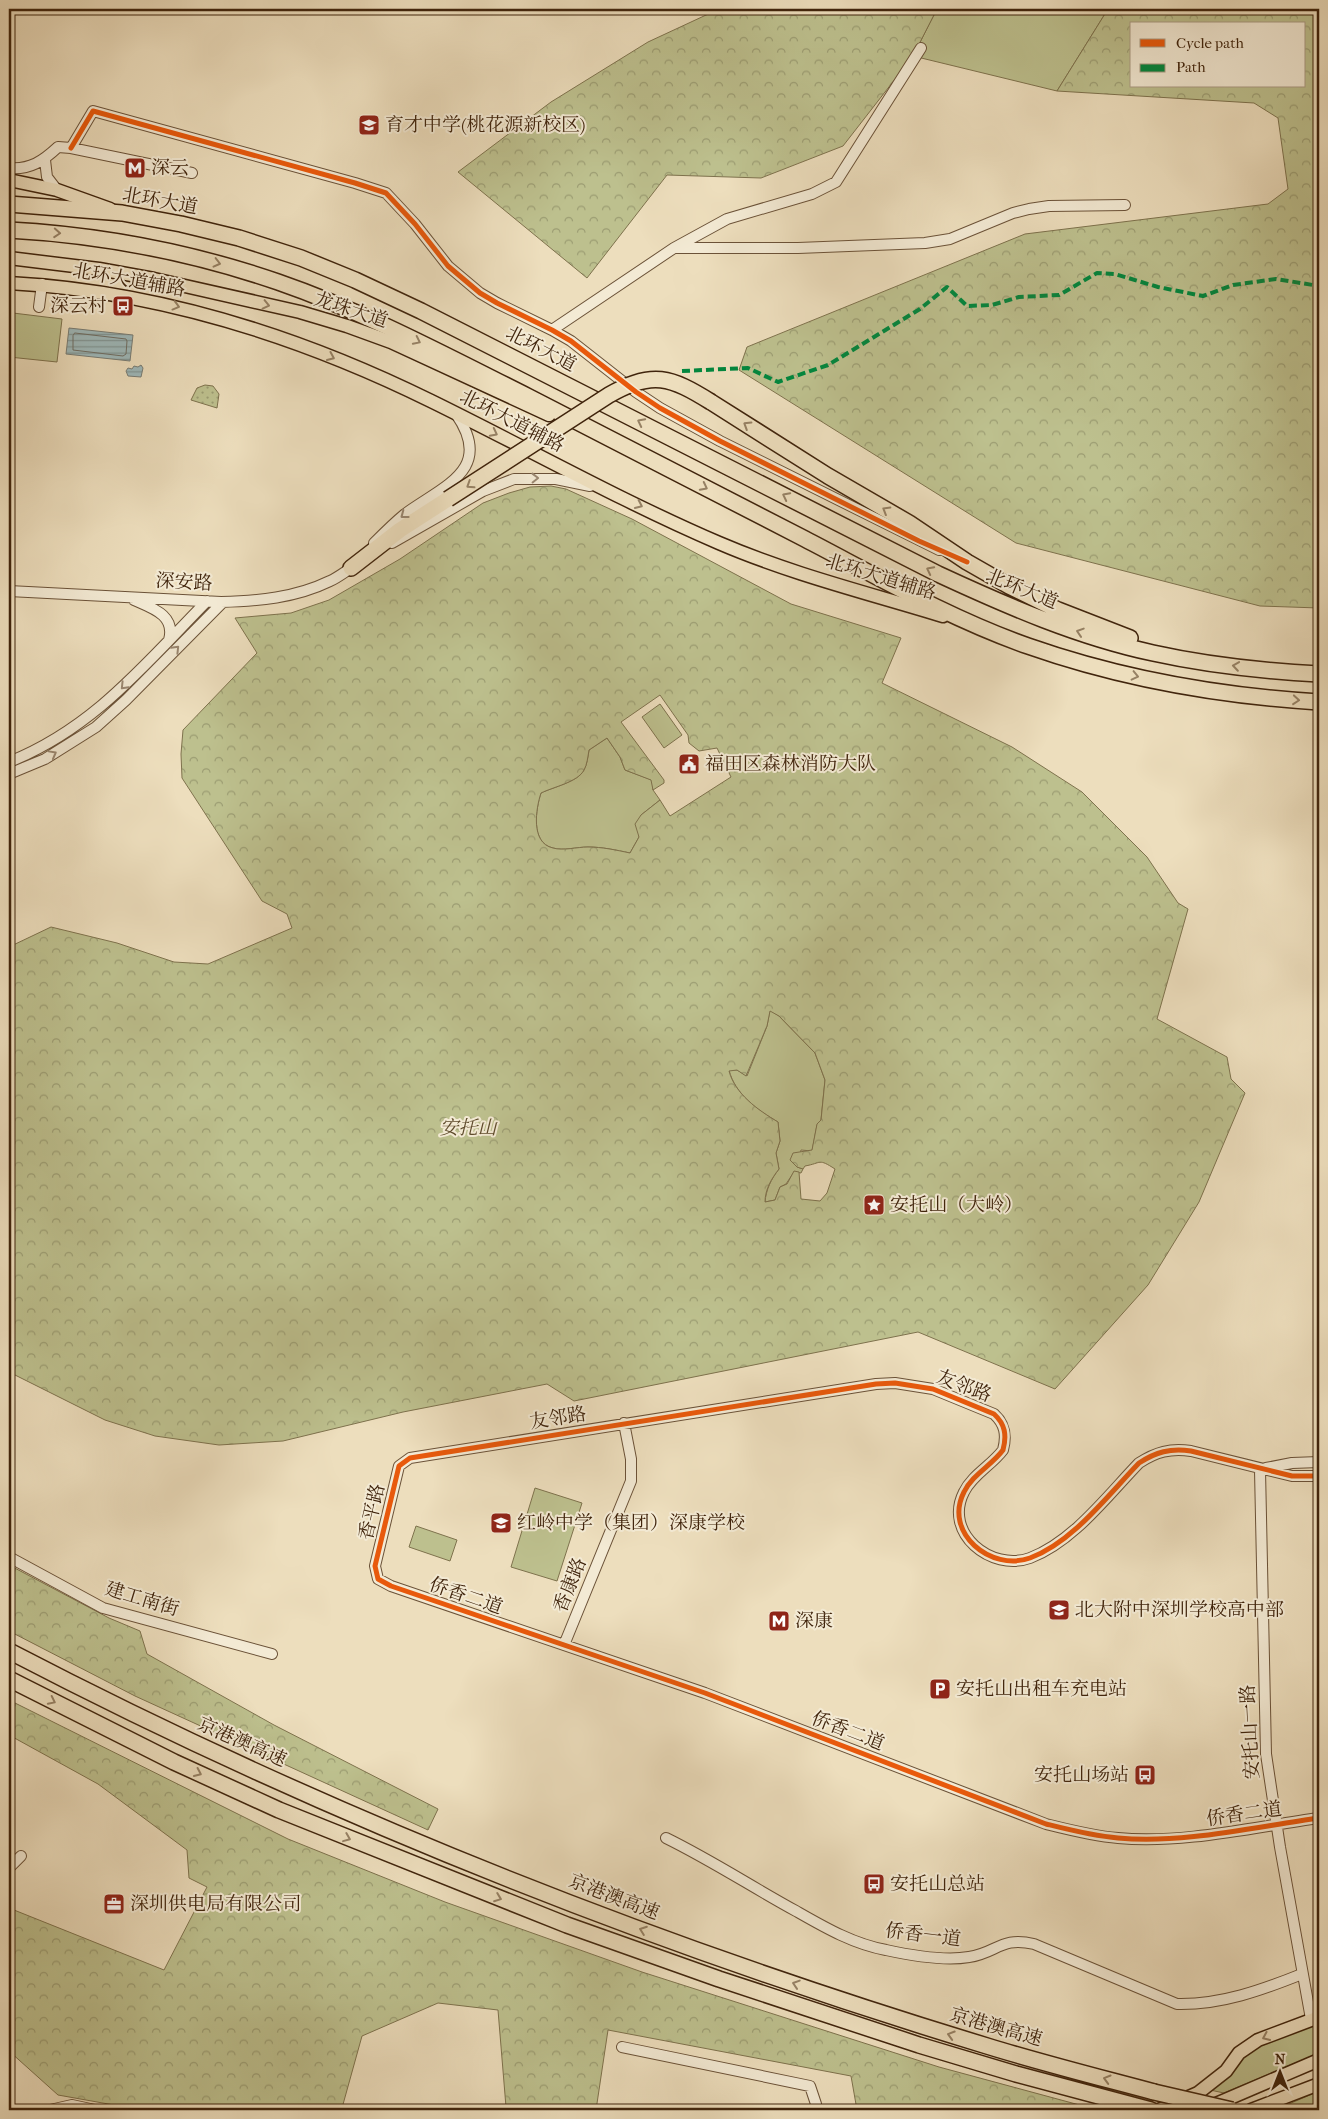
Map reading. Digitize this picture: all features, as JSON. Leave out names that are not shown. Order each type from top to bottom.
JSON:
[{"type":"highway","name":"北环大道","points":[[9,204],[122,213],[181,224],[239,238],[301,258],[355,280],[554,378],[938,574],[1002,604],[1100,639],[1152,653],[1195,661],[1319,674]]},
{"type":"highway","points":[[9,230],[61,233],[124,242],[225,265],[281,283],[412,338],[661,464],[905,591],[1027,646],[1072,660],[1170,684],[1319,702]]},
{"type":"highway","points":[[351,568],[400,530],[609,395],[630,384],[651,379],[671,381],[711,402],[828,476],[909,523],[967,562],[1009,586],[1058,610],[1144,644],[1195,661]]},
{"type":"highway","points":[[9,1646],[38,1666]]},
{"type":"highway","name":"京港澳高速","points":[[9,1651],[224,1757],[519,1883],[641,1929],[868,2008],[991,2047],[1154,2092],[1232,2110]]},
{"type":"highway","name":"京港澳高速","points":[[9,1679],[174,1762],[279,1810],[567,1925],[719,1979],[919,2045],[1016,2074],[1151,2110]]},
{"type":"main road","points":[[9,180],[57,190],[122,213]]},
{"type":"main road","name":"龙珠大道","points":[[9,258],[99,269],[154,279],[290,310],[347,326],[439,363],[600,439],[661,464]]},
{"type":"main road","name":"北环大道辅路","points":[[9,282],[110,292],[163,303],[304,345],[430,400],[718,543],[771,563],[989,630]]},
{"type":"main road","points":[[1158,2110],[1198,2093],[1213,2083],[1226,2071],[1239,2053],[1258,2040],[1315,2018]]},
{"type":"main road","points":[[1201,2110],[1319,2060]]},
{"type":"main road","points":[[1250,2110],[1319,2084]]},
{"type":"street","points":[[552,330],[674,248],[727,219],[812,194],[836,182],[921,48]]},
{"type":"street","points":[[71,148],[93,111],[355,182],[386,193],[462,279],[497,303],[571,341],[636,392],[690,426],[919,541],[967,562]]},
{"type":"street","points":[[9,168],[21,169],[45,160],[58,147],[192,173]]},
{"type":"street","points":[[45,160],[47,177],[57,190]]},
{"type":"street","points":[[674,248],[798,248],[925,243],[950,239],[1014,213],[1029,209],[1049,206],[1125,205]]},
{"type":"street","points":[[38,308],[42,284]]},
{"type":"street","points":[[351,568],[394,523],[450,484],[467,465],[470,455],[468,435],[456,414]]},
{"type":"street","points":[[351,568],[484,491],[514,479],[556,479],[604,488]]},
{"type":"street","name":"深安路","points":[[9,591],[223,602],[255,601],[289,595],[330,581],[351,568]]},
{"type":"street","points":[[129,597],[166,617],[171,628],[169,640]]},
{"type":"street","points":[[9,762],[57,739],[89,718],[118,692],[207,601]]},
{"type":"street","points":[[9,774],[45,759],[96,727],[126,700],[223,602]]},
{"type":"street","name":"友邻路","points":[[410,1458],[876,1384],[895,1383],[933,1389],[994,1414],[1002,1422],[1005,1430],[1003,1450],[970,1483],[960,1499],[959,1509],[962,1528],[967,1538],[985,1554],[1001,1559],[1016,1560],[1029,1558],[1075,1530],[1139,1463],[1163,1451],[1177,1449],[1191,1451],[1260,1470],[1292,1476],[1319,1476]]},
{"type":"street","name":"香康路","points":[[564,1645],[631,1481],[631,1459],[624,1423]]},
{"type":"street","name":"香平路","points":[[378,1579],[375,1566],[399,1466],[410,1458]]},
{"type":"street","points":[[1260,1470],[1292,1463],[1319,1462]]},
{"type":"street","name":"安托山一路","points":[[1260,1470],[1266,1754],[1276,1825],[1302,1974],[1315,2018]]},
{"type":"street","name":"建工南街","points":[[9,1557],[103,1608],[272,1654]]},
{"type":"street","name":"侨香二道","points":[[378,1579],[390,1586],[724,1700],[1046,1824],[1078,1833],[1118,1838],[1157,1839],[1319,1818]]},
{"type":"street","name":"侨香一道","points":[[666,1838],[696,1853],[840,1935],[886,1950],[967,1958],[976,1956],[1000,1944],[1022,1941],[1034,1944],[1177,2004],[1190,2004],[1259,1991],[1302,1974]]},
{"type":"street","points":[[9,1868],[20,1856]]},
{"type":"street","points":[[622,2047],[810,2086],[816,2104],[815,2110]]},
{"type":"street","points":[[50,2110],[72,2105],[95,2110]]},
{"type":"green space","points":[[719,9],[937,9],[913,56],[843,146],[761,178],[667,175],[587,278],[458,172],[551,102],[648,42]]},
{"type":"green space","points":[[937,9],[1108,9],[1057,91],[913,56]]},
{"type":"green space","points":[[1108,9],[1319,9],[1319,608],[1260,606],[1016,543],[739,370],[747,347],[1025,234],[1268,204],[1288,189],[1278,118],[1254,103],[1057,91]]},
{"type":"green space","points":[[13,313],[62,319],[57,362],[9,357]]},
{"type":"green space","points":[[205,385],[213,386],[219,394],[217,408],[191,400],[197,388]]},
{"type":"green space","name":"安托山","points":[[551,486],[566,489],[632,519],[791,604],[901,638],[882,683],[1012,747],[1082,792],[1147,857],[1178,903],[1188,909],[1157,1019],[1227,1057],[1231,1079],[1245,1093],[1199,1202],[1148,1285],[1055,1389],[918,1332],[574,1401],[547,1384],[403,1412],[283,1441],[219,1445],[155,1436],[105,1420],[9,1372],[9,947],[51,927],[117,943],[174,962],[208,964],[292,928],[287,914],[262,901],[182,778],[183,730],[257,653],[235,618],[291,613],[329,600],[400,559],[483,503],[530,487]],"holes":[[[660,695],[688,735],[689,743],[699,751],[717,748],[731,777],[670,816],[660,800],[641,815],[635,824],[639,837],[630,853],[593,847],[557,849],[546,845],[541,839],[536,824],[541,793],[571,781],[581,774],[586,766],[589,750],[607,738],[620,757],[625,770],[651,780],[653,790],[664,783],[664,780],[621,722]],[[770,1011],[779,1016],[815,1053],[825,1080],[821,1120],[817,1124],[812,1150],[793,1153],[790,1160],[797,1167],[803,1169],[805,1166],[820,1162],[826,1163],[835,1169],[827,1193],[820,1201],[801,1199],[799,1172],[794,1171],[787,1184],[780,1187],[775,1200],[765,1202],[769,1185],[779,1169],[776,1153],[780,1141],[778,1122],[748,1101],[736,1087],[729,1071],[737,1070],[746,1076],[767,1026]]]},
{"type":"green space","points":[[660,704],[682,735],[664,748],[642,717]]},
{"type":"green space","points":[[607,738],[620,757],[625,770],[652,780],[653,790],[660,800],[641,815],[639,837],[630,853],[593,847],[557,849],[546,845],[541,839],[536,824],[541,793],[571,781],[581,774],[586,766],[589,750]]},
{"type":"green space","points":[[770,1010],[779,1016],[815,1053],[825,1080],[821,1120],[817,1125],[812,1151],[801,1150],[797,1167],[803,1169],[801,1173],[794,1172],[786,1184],[780,1187],[775,1200],[765,1202],[769,1185],[779,1169],[776,1153],[780,1141],[778,1122],[762,1112],[742,1094],[736,1087],[729,1070],[737,1070],[747,1076],[767,1026]]},
{"type":"green space","points":[[535,1488],[582,1503],[557,1581],[511,1567]]},
{"type":"green space","points":[[416,1526],[457,1540],[450,1561],[409,1547]]},
{"type":"green space","points":[[9,1565],[109,1618],[140,1631],[147,1654],[274,1725],[438,1809],[428,1830],[135,1696],[9,1631]]},
{"type":"green space","points":[[9,1700],[288,1839],[445,1902],[642,1972],[939,2067],[1098,2110],[857,2110],[851,2076],[608,2030],[596,2110],[524,2110],[506,2107],[498,2010],[438,2003],[362,2036],[342,2108],[335,2110],[142,2110],[58,2095],[9,2051],[9,1908],[164,1970],[207,1887],[189,1878],[187,1850],[98,1784],[9,1735]]},
{"type":"green space","points":[[1319,2023],[1319,2053],[1224,2093],[1210,2090],[1222,2081],[1253,2049],[1275,2038]]},
{"type":"green space","points":[[1319,2091],[1319,2110],[1299,2110],[1282,2107]]},
{"type":"water","points":[[69,328],[133,335],[130,361],[66,354]]},
{"type":"water","points":[[141,365],[143,368],[141,377],[128,376],[126,371],[128,368],[132,369],[134,366],[138,367]]},
{"type":"marked path","points":[[682,371],[748,368],[778,382],[828,365],[920,309],[947,287],[967,306],[992,305],[1019,297],[1059,295],[1097,273],[1115,274],[1158,287],[1203,296],[1233,285],[1276,279],[1313,285],[1319,289]]},
{"type":"cycle path","points":[[71,148],[93,111],[386,193],[415,224],[448,266],[480,293],[571,341],[636,392],[660,408],[720,441],[919,541],[967,562]]},
{"type":"cycle path","points":[[1319,1476],[1292,1476],[1191,1451],[1176,1450],[1164,1452],[1151,1456],[1139,1463],[1089,1516],[1061,1541],[1046,1551],[1030,1558],[1015,1561],[1000,1559],[986,1554],[974,1546],[965,1535],[960,1522],[959,1507],[968,1486],[1003,1450],[1005,1435],[1001,1422],[994,1414],[933,1389],[895,1383],[876,1384],[410,1458],[399,1466],[375,1566],[378,1579],[391,1586],[705,1693],[1046,1824],[1100,1836],[1168,1839],[1218,1834],[1319,1818]]},
{"type":"place","name":"育才中学(桃花源新校区)","points":[[369,125]]},
{"type":"place","name":"深云","points":[[135,168]]},
{"type":"place","name":"深云村","points":[[123,306]]},
{"type":"place","name":"福田区森林消防大队","points":[[689,764]]},
{"type":"place","name":"安托山（大岭）","points":[[874,1205]]},
{"type":"place","name":"红岭中学（集团）深康学校","points":[[501,1523]]},
{"type":"place","name":"北大附中深圳学校高中部","points":[[1059,1610]]},
{"type":"place","name":"深康","points":[[779,1621]]},
{"type":"place","name":"安托山出租车充电站","points":[[940,1689]]},
{"type":"place","name":"安托山场站","points":[[1145,1775]]},
{"type":"place","name":"安托山总站","points":[[874,1884]]},
{"type":"place","name":"深圳供电局有限公司","points":[[114,1904]]}]
